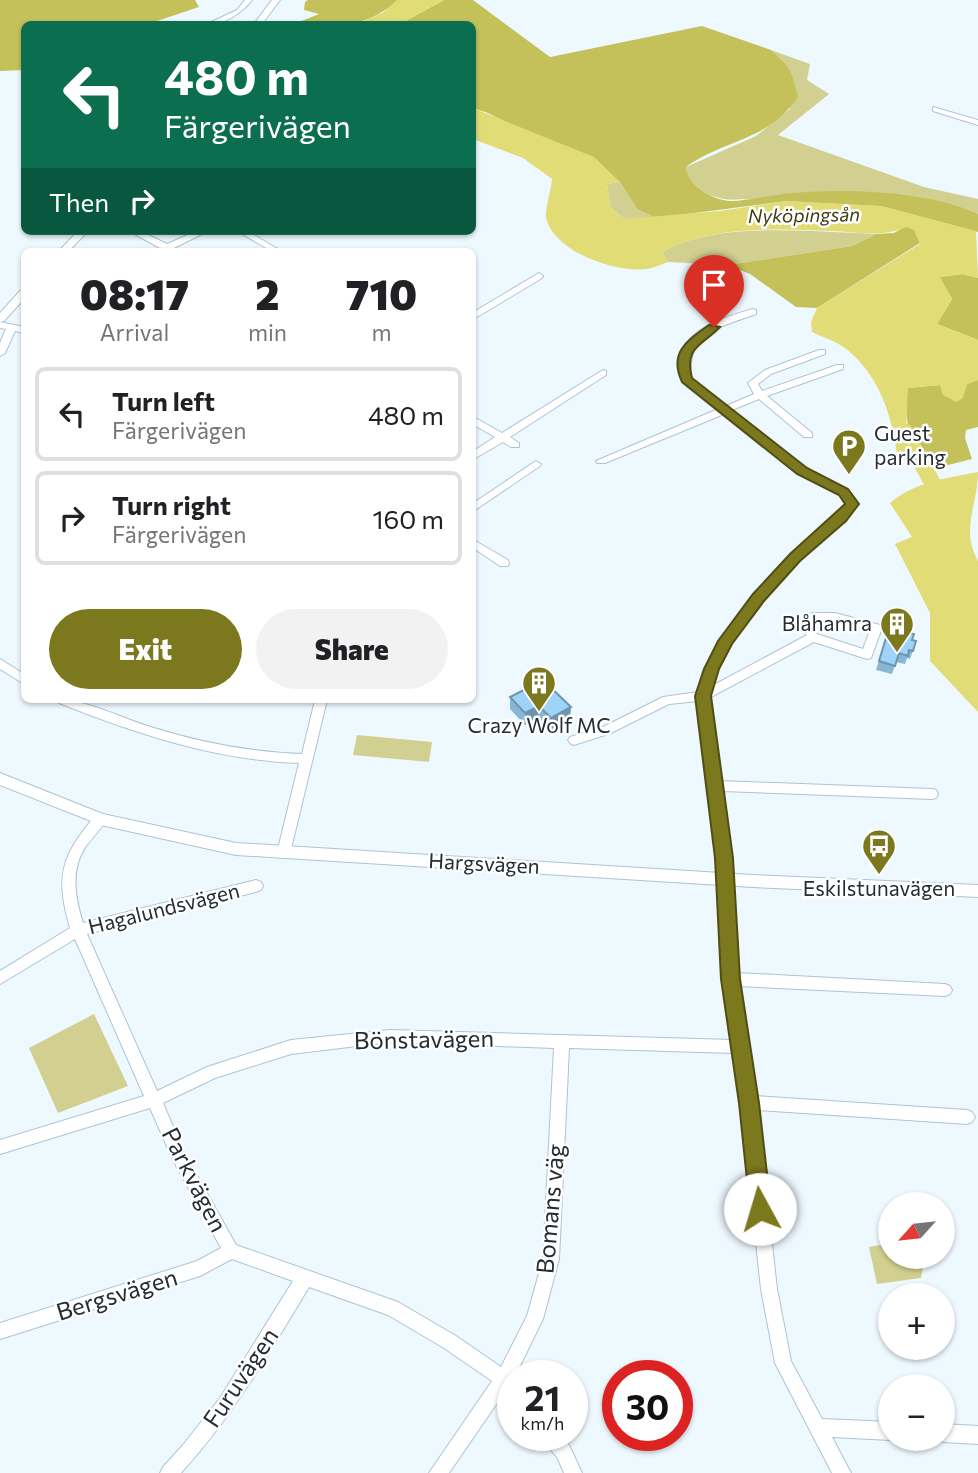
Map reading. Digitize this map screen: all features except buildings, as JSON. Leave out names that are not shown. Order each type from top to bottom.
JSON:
[{"type":"street","points":[[217,21],[239,11],[249,0]]},
{"type":"street","points":[[260,21],[276,0]]},
{"type":"street","points":[[936,109],[978,123]]},
{"type":"street","points":[[67,248],[79,235]]},
{"type":"street","points":[[140,235],[163,248]]},
{"type":"street","points":[[171,248],[196,235]]},
{"type":"street","points":[[248,235],[272,248]]},
{"type":"street","points":[[476,315],[539,276]]},
{"type":"street","points":[[0,319],[21,296]]},
{"type":"street","points":[[753,312],[714,327],[689,345],[683,366],[686,379],[802,471],[844,492],[852,504],[841,518],[795,557],[759,597],[726,641],[711,669],[703,696],[724,858],[730,979],[749,1103],[769,1289],[783,1363],[842,1473]]},
{"type":"street","points":[[0,325],[21,329]]},
{"type":"street","points":[[0,353],[12,327]]},
{"type":"street","points":[[808,435],[760,395],[753,383],[768,372],[822,352]]},
{"type":"street","points":[[601,460],[760,395],[840,367]]},
{"type":"street","points":[[476,455],[603,373]]},
{"type":"street","points":[[476,421],[515,445]]},
{"type":"street","points":[[476,506],[536,464]]},
{"type":"street","points":[[476,545],[504,563]]},
{"type":"street","points":[[574,740],[607,730],[667,700],[703,696],[813,637],[867,655],[876,628],[835,617],[816,616],[807,624],[813,637]]},
{"type":"street","points":[[0,663],[21,678]]},
{"type":"street","points":[[73,703],[175,739],[275,759],[306,759]]},
{"type":"street","points":[[284,853],[320,703]]},
{"type":"street","name":"Hargsvägen","points":[[0,780],[102,819],[177,838],[236,849],[978,891]]},
{"type":"street","points":[[713,786],[932,794]]},
{"type":"street","name":"Parkvägen","points":[[102,819],[86,835],[69,867],[68,898],[78,930],[178,1155],[231,1251],[392,1308],[450,1342],[497,1377]]},
{"type":"street","name":"Hagalundsvägen","points":[[0,978],[78,930],[256,886]]},
{"type":"street","points":[[730,979],[945,990]]},
{"type":"street","name":"Bönstavägen","points":[[0,1147],[154,1100],[212,1072],[291,1047],[390,1036],[739,1047]]},
{"type":"street","name":"Bomans väg","points":[[518,1360],[535,1319],[551,1259],[562,1041]]},
{"type":"street","points":[[749,1103],[967,1117]]},
{"type":"street","name":"Bergsvägen","points":[[0,1331],[200,1268],[231,1251]]},
{"type":"street","name":"Furuvägen","points":[[169,1473],[197,1444],[252,1367],[305,1277]]},
{"type":"street","name":"Bomans väg","points":[[438,1473],[497,1399]]},
{"type":"street","points":[[816,1427],[878,1430]]},
{"type":"street","points":[[955,1434],[978,1435]]},
{"type":"street","points":[[563,1451],[573,1473]]},
{"type":"shaded area","points":[[0,0],[195,0],[199,7],[157,21],[21,21],[21,70],[0,71]]},
{"type":"shaded area","points":[[397,0],[384,11],[360,21],[302,21],[319,14],[304,10],[305,2]]},
{"type":"shaded area","points":[[444,0],[473,0],[550,57],[702,26],[771,50],[785,63],[792,75],[798,97],[786,112],[759,132],[686,167],[687,174],[695,185],[708,194],[729,201],[814,192],[862,191],[912,196],[958,206],[978,214],[978,232],[881,206],[787,201],[656,218],[637,209],[620,182],[476,109],[476,21],[406,21]]},
{"type":"shaded area","points":[[771,50],[810,64],[807,80],[829,94],[778,135],[924,187],[978,199],[978,214],[970,211],[733,200],[715,197],[699,188],[692,182],[686,167],[756,136],[790,109],[785,63]]},
{"type":"shaded area","points":[[620,182],[637,209],[656,218],[624,219],[610,207],[607,184]]},
{"type":"shaded area","points":[[906,226],[915,230],[920,243],[817,308],[796,307],[750,274],[728,265],[852,246],[876,234],[894,233]]},
{"type":"shaded area","points":[[813,231],[876,234],[852,246],[728,265],[668,262],[662,252],[698,238],[717,234]]},
{"type":"shaded area","points":[[963,274],[978,278],[978,340],[937,324],[952,299],[939,277]]},
{"type":"shaded area","points":[[978,380],[978,427],[966,430],[965,438],[972,459],[932,469],[914,442],[907,422],[908,388],[940,385],[962,399],[967,384]]},
{"type":"shaded area","points":[[357,735],[432,742],[429,762],[353,755]]},
{"type":"shaded area","points":[[94,1014],[128,1086],[58,1113],[29,1048]]},
{"type":"shaded area","points":[[878,1245],[878,1269],[923,1269],[921,1278],[877,1284],[869,1247]]},
{"type":"water","points":[[397,0],[444,0],[406,21],[364,21],[384,12]]},
{"type":"water","points":[[476,109],[594,157],[620,182],[607,184],[610,207],[624,219],[719,211],[787,201],[881,206],[976,231],[978,278],[963,274],[940,277],[952,299],[937,324],[978,340],[978,380],[967,384],[962,399],[956,402],[943,395],[940,385],[908,388],[906,426],[918,453],[897,454],[887,409],[865,367],[842,346],[812,332],[811,322],[817,308],[920,244],[914,230],[906,227],[879,233],[789,230],[723,233],[681,243],[662,252],[668,262],[650,268],[619,267],[588,258],[560,240],[546,217],[552,179],[523,158],[476,140]]},
{"type":"water","points":[[978,472],[970,538],[978,561],[978,712],[930,661],[930,613],[895,544],[912,537],[890,503],[920,486]]},
{"type":"waterway","name":"Nyköpingsån","points":[[902,426],[931,481],[952,501]]},
{"type":"place","name":"Guest parking","points":[[849,476]]},
{"type":"place","name":"Blåhamra","points":[[897,654]]},
{"type":"place","name":"Crazy Wolf MC","points":[[539,713]]},
{"type":"place","name":"Eskilstunavägen","points":[[879,876]]},
{"type":"route","points":[[714,327],[689,345],[683,366],[686,379],[802,471],[844,492],[852,504],[841,518],[795,557],[759,597],[726,641],[711,669],[703,696],[724,858],[730,979],[749,1103],[760,1209]]}]
